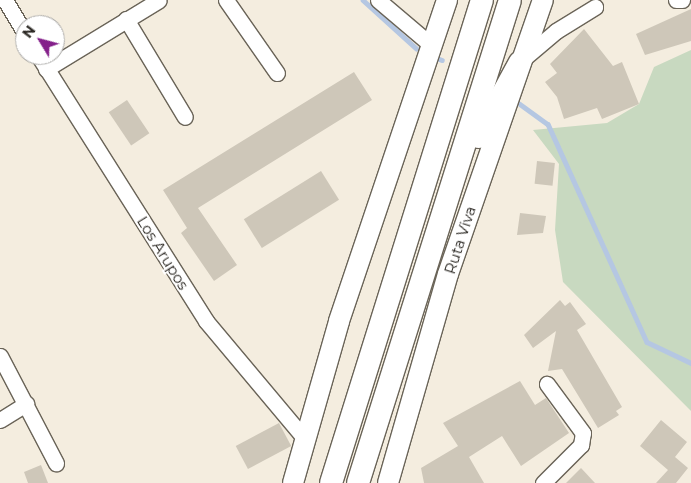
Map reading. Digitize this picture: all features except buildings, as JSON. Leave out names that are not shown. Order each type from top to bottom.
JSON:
[{"type":"highway","points":[[331,483],[482,0]]},
{"type":"highway","name":"Ruta Viva","points":[[358,483],[510,0]]},
{"type":"highway","points":[[443,213],[520,62]]},
{"type":"main road","points":[[293,483],[339,321],[430,45],[447,0]]},
{"type":"main road","name":"Ruta Viva","points":[[388,483],[448,274],[543,0]]},
{"type":"street","points":[[5,0],[15,17]]},
{"type":"street","points":[[46,69],[159,0]]},
{"type":"street","points":[[226,0],[277,73]]},
{"type":"street","points":[[378,0],[430,45]]},
{"type":"street","points":[[676,0],[682,0]]},
{"type":"street","points":[[520,62],[556,31],[595,7]]},
{"type":"street","points":[[126,19],[186,117]]},
{"type":"street","name":"Los Arupos","points":[[44,65],[206,321],[305,438]]},
{"type":"street","points":[[0,356],[56,463]]},
{"type":"street","points":[[543,483],[581,445],[583,433],[547,384]]},
{"type":"street","points":[[0,420],[26,404]]},
{"type":"green space","points":[[691,50],[691,411],[563,282],[555,230],[559,164],[533,130],[607,123],[639,104],[654,67]]},
{"type":"waterway","points":[[363,0],[416,48]]},
{"type":"waterway","points":[[520,104],[548,124],[647,342],[691,363]]}]
